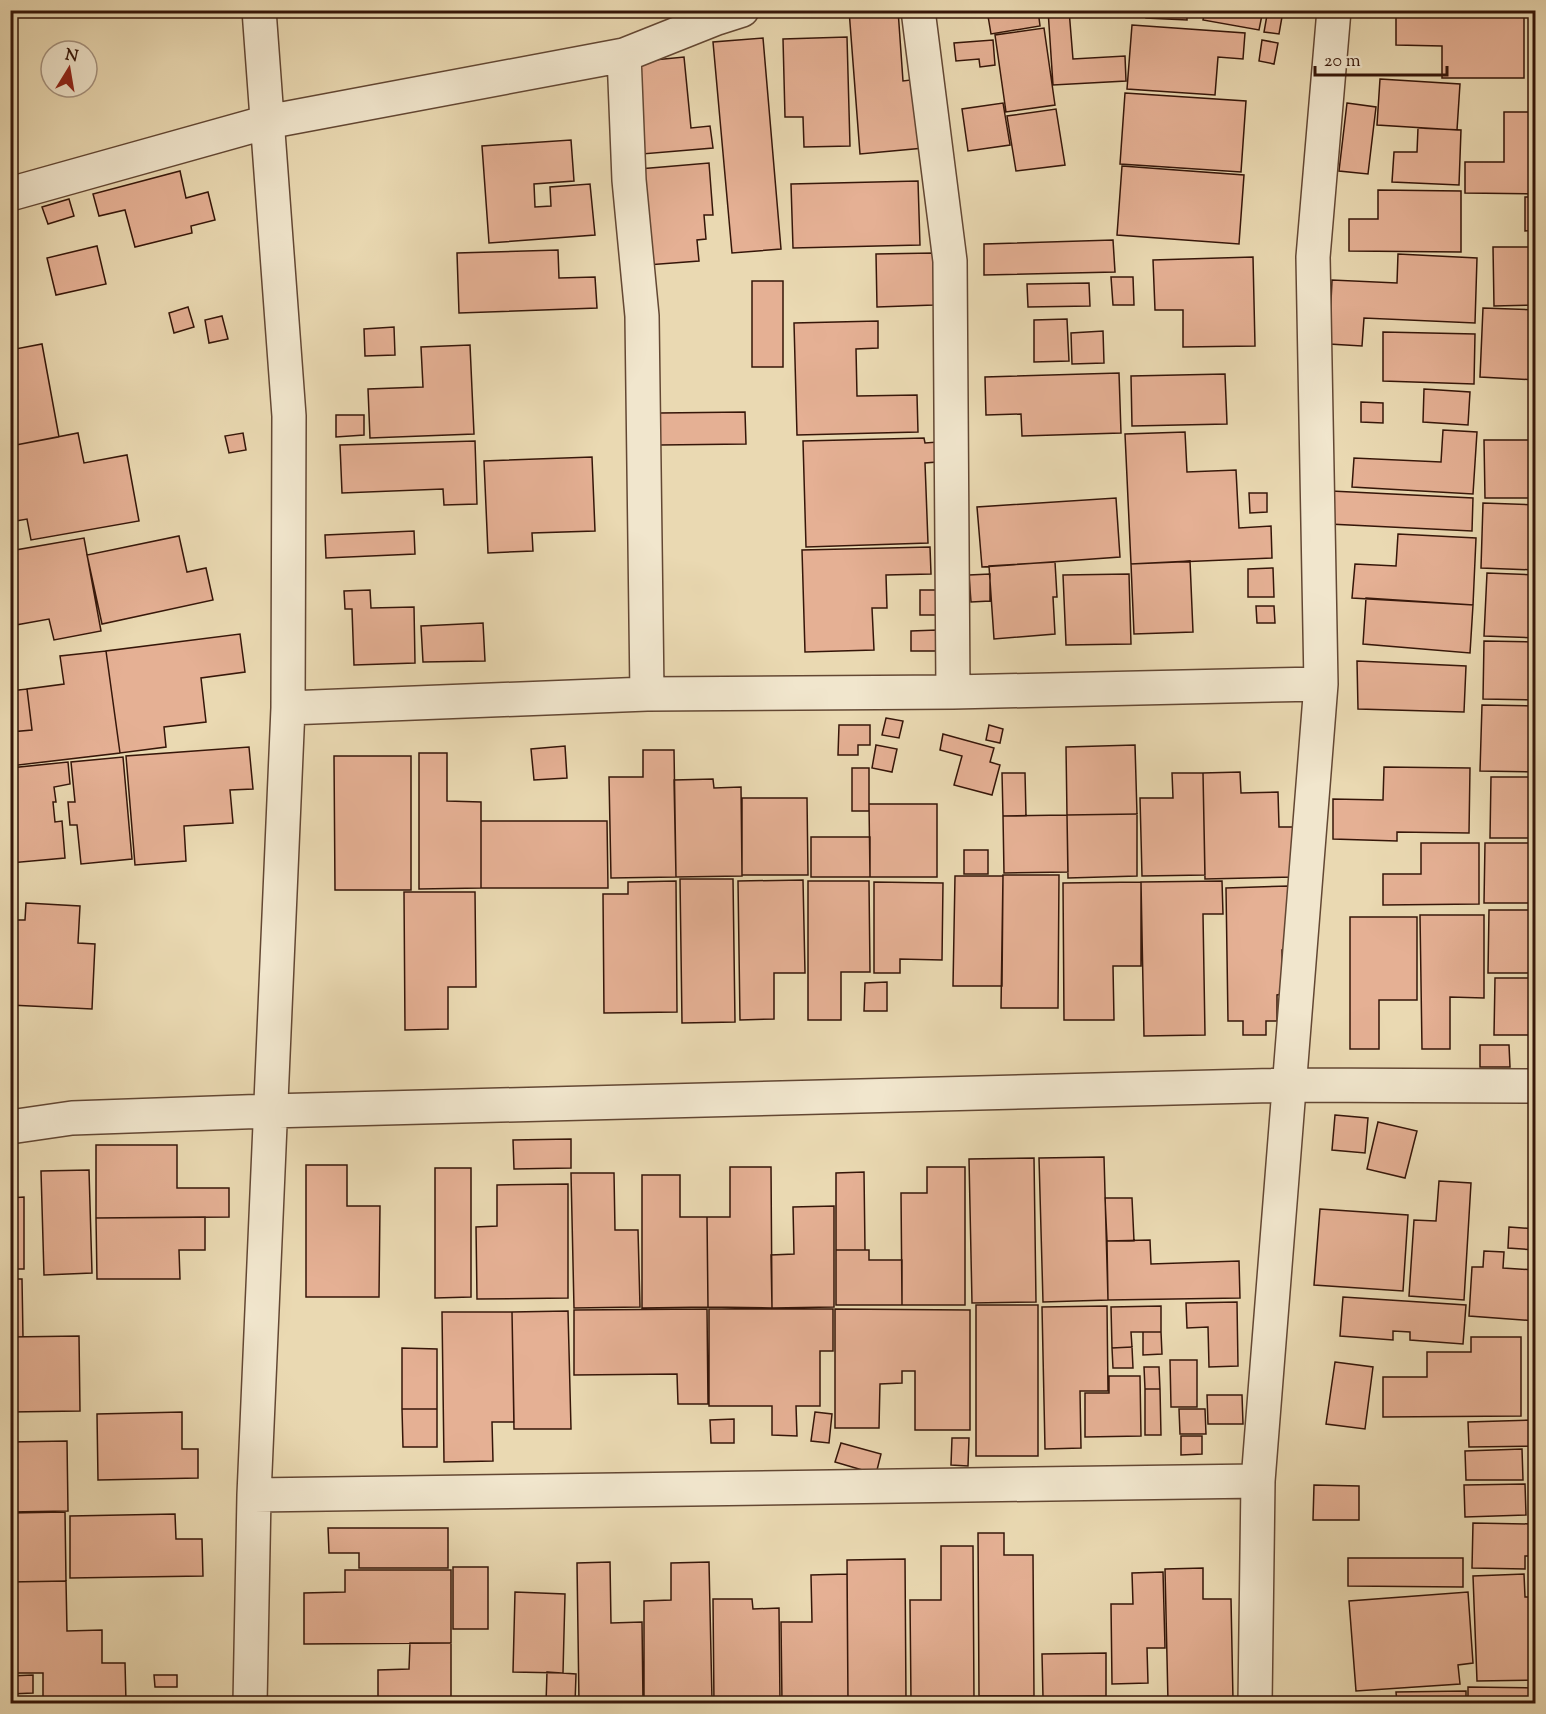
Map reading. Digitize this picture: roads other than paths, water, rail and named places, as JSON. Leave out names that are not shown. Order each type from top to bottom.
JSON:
[{"type":"street","points":[[250,1704],[254,1495],[268,1111],[288,708],[289,416],[260,10]]},
{"type":"street","points":[[918,10],[950,261],[953,692]]},
{"type":"street","points":[[1255,1704],[1258,1481],[1321,684],[1313,257],[1334,10]]},
{"type":"street","points":[[10,194],[267,122],[624,55],[725,13]]},
{"type":"street","points":[[624,55],[629,180],[642,316],[647,694]]},
{"type":"street","points":[[288,708],[647,694],[953,692],[1321,684]]},
{"type":"street","points":[[10,1127],[72,1118],[268,1111],[1290,1084],[1536,1086]]},
{"type":"street","points":[[254,1495],[1258,1481]]}]
